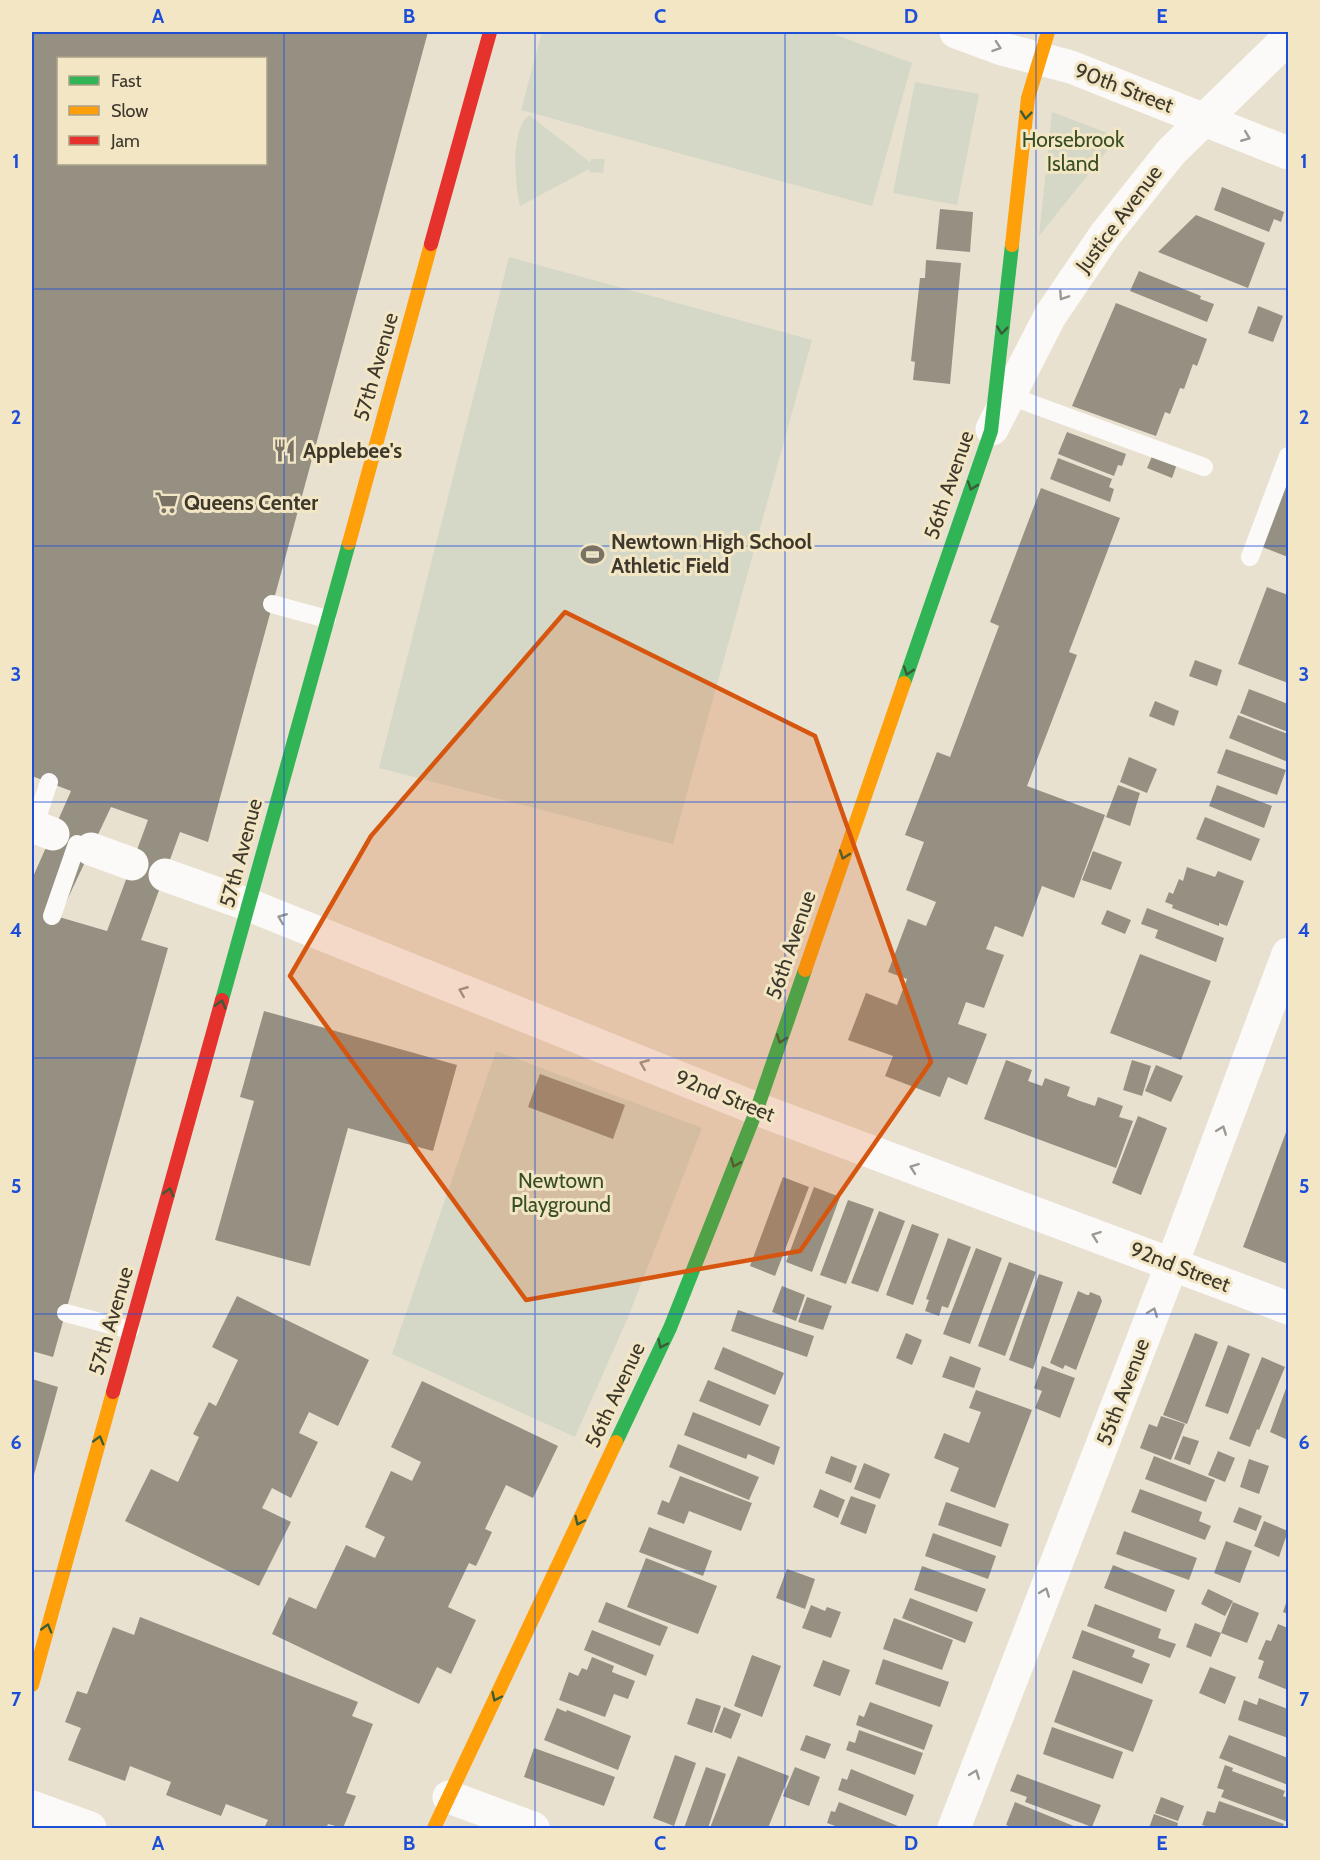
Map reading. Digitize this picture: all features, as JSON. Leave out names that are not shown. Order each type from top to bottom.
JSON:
[{"type":"street","name":"57th Avenue","points":[[32,1685],[490,32]]},
{"type":"street","name":"90th Street","points":[[956,32],[1002,50],[1044,45],[1071,67],[1288,153]]},
{"type":"street","name":"Justice Avenue","points":[[991,431],[1050,316],[1105,235],[1171,152],[1283,37]]},
{"type":"street","name":"56th Avenue","points":[[434,1828],[670,1328],[757,1109],[991,431],[1028,98],[1044,45]]},
{"type":"street","points":[[57,836],[132,864]]},
{"type":"street","name":"92nd Street","points":[[165,875],[249,905],[757,1109],[1288,1308]]},
{"type":"street","name":"55th Avenue","points":[[954,1828],[1172,1264],[1288,954]]},
{"type":"street","points":[[449,1797],[533,1828]]},
{"type":"street","points":[[32,1807],[90,1828]]},
{"type":"lane","points":[[1010,396],[1204,467]]},
{"type":"lane","points":[[1250,557],[1288,456]]},
{"type":"lane","points":[[272,604],[327,619]]},
{"type":"lane","points":[[49,782],[57,836],[52,916]]},
{"type":"lane","points":[[66,1313],[130,1330]]},
{"type":"highlighted area","points":[[565,612],[815,736],[931,1062],[800,1251],[526,1300],[290,976],[371,836]]},
{"type":"green space","points":[[542,32],[828,32],[912,63],[872,206],[521,110]]},
{"type":"green space","points":[[915,82],[979,94],[957,205],[893,193]]},
{"type":"green space","name":"Horsebrook Island","points":[[1052,112],[1118,137],[1039,236]]},
{"type":"green space","points":[[529,115],[590,162],[591,159],[605,159],[603,173],[589,172],[589,169],[520,206],[516,145],[523,122]]},
{"type":"green space","name":"Newtown High School Athletic Field","points":[[509,257],[812,340],[673,844],[379,768]]},
{"type":"green space","name":"Newtown Playground","points":[[496,1051],[702,1128],[629,1315],[575,1437],[392,1354]]},
{"type":"building","name":"Queens Center","points":[[32,32],[428,32],[208,842],[180,832],[141,940],[168,948],[53,1357],[32,1351],[32,879],[71,791],[32,776]],"holes":[[[111,807],[148,820],[107,931],[59,917]]]},
{"type":"building","points":[[1222,187],[1284,212],[1281,222],[1274,219],[1269,232],[1214,210]]},
{"type":"building","points":[[940,209],[973,212],[970,252],[936,249]]},
{"type":"building","points":[[1196,215],[1265,243],[1248,288],[1158,252]]},
{"type":"building","points":[[926,260],[961,263],[950,384],[913,380],[915,362],[911,361],[920,278],[925,278]]},
{"type":"building","points":[[1139,271],[1201,296],[1200,299],[1214,304],[1207,322],[1130,291]]},
{"type":"building","points":[[1116,303],[1207,339],[1197,366],[1193,364],[1184,389],[1180,388],[1170,414],[1165,412],[1156,436],[1072,406]]},
{"type":"building","points":[[1258,306],[1283,316],[1273,342],[1248,333]]},
{"type":"building","points":[[1067,432],[1126,454],[1122,466],[1118,465],[1114,476],[1058,454]]},
{"type":"building","points":[[1153,454],[1177,464],[1172,478],[1147,468]]},
{"type":"building","points":[[1058,458],[1112,479],[1109,487],[1114,489],[1110,502],[1050,479]]},
{"type":"building","points":[[1288,479],[1288,557],[1262,547]]},
{"type":"building","points":[[1041,488],[1120,518],[1069,652],[1077,655],[1027,786],[1105,815],[1074,898],[1042,886],[1023,937],[995,926],[986,949],[1004,955],[984,1008],[966,1002],[958,1024],[987,1034],[967,1085],[948,1077],[940,1097],[885,1076],[893,1056],[848,1040],[866,993],[897,1005],[907,979],[888,972],[908,919],[926,926],[936,902],[906,890],[924,842],[905,835],[937,752],[950,757],[999,626],[990,622]]},
{"type":"building","points":[[1267,587],[1288,595],[1288,683],[1238,664]]},
{"type":"building","points":[[1195,660],[1222,670],[1217,686],[1189,676]]},
{"type":"building","points":[[1249,689],[1288,704],[1288,732],[1240,713]]},
{"type":"building","points":[[1155,701],[1179,711],[1174,726],[1149,716]]},
{"type":"building","points":[[1238,715],[1288,734],[1288,762],[1229,738]]},
{"type":"building","points":[[1226,749],[1286,770],[1277,795],[1217,773]]},
{"type":"building","points":[[1129,757],[1157,769],[1147,793],[1120,782]]},
{"type":"building","points":[[1118,785],[1140,793],[1130,826],[1106,817]]},
{"type":"building","points":[[1217,785],[1272,806],[1264,828],[1209,806]]},
{"type":"building","points":[[1205,817],[1260,839],[1251,861],[1196,839]]},
{"type":"building","points":[[1093,851],[1122,862],[1111,890],[1082,880]]},
{"type":"building","points":[[1187,867],[1215,877],[1218,871],[1244,881],[1227,926],[1219,923],[1219,926],[1172,908],[1173,905],[1165,902],[1169,892],[1173,894],[1179,879],[1183,881]]},
{"type":"building","points":[[1147,908],[1224,938],[1216,962],[1155,938],[1158,930],[1141,924]]},
{"type":"building","points":[[1107,910],[1131,920],[1125,934],[1101,924]]},
{"type":"building","points":[[1140,954],[1211,981],[1181,1060],[1110,1033]]},
{"type":"building","points":[[264,1011],[457,1065],[433,1151],[348,1128],[310,1266],[215,1240],[254,1101],[240,1097]]},
{"type":"building","points":[[1006,1060],[1032,1070],[1028,1081],[1042,1086],[1045,1078],[1070,1087],[1067,1096],[1080,1101],[1095,1106],[1098,1097],[1123,1106],[1119,1117],[1133,1121],[1116,1168],[984,1119]]},
{"type":"building","points":[[1132,1060],[1151,1066],[1142,1096],[1123,1090]]},
{"type":"building","points":[[1156,1065],[1183,1076],[1171,1102],[1145,1091]]},
{"type":"building","points":[[540,1074],[625,1105],[613,1139],[528,1107]]},
{"type":"building","points":[[1138,1116],[1167,1128],[1141,1195],[1112,1183]]},
{"type":"building","points":[[1288,1127],[1288,1264],[1243,1247]]},
{"type":"building","points":[[783,1177],[809,1187],[775,1276],[750,1266]]},
{"type":"building","points":[[814,1187],[840,1197],[812,1272],[786,1262]]},
{"type":"building","points":[[848,1200],[874,1209],[846,1284],[820,1275]]},
{"type":"building","points":[[879,1211],[905,1221],[878,1292],[851,1283]]},
{"type":"building","points":[[912,1224],[939,1234],[913,1305],[886,1295]]},
{"type":"building","points":[[948,1238],[971,1247],[948,1308],[942,1306],[939,1316],[925,1311],[929,1300],[926,1299]]},
{"type":"building","points":[[976,1248],[1002,1258],[970,1344],[943,1334]]},
{"type":"building","points":[[1009,1262],[1036,1272],[1005,1356],[978,1346]]},
{"type":"building","points":[[1039,1274],[1063,1282],[1033,1369],[1009,1360]]},
{"type":"building","points":[[782,1286],[805,1295],[796,1321],[772,1312]]},
{"type":"building","points":[[1078,1291],[1087,1295],[1090,1292],[1100,1296],[1102,1301],[1076,1370],[1065,1365],[1063,1369],[1050,1363]]},
{"type":"building","points":[[237,1296],[369,1360],[338,1426],[309,1412],[299,1433],[318,1442],[291,1498],[272,1488],[262,1508],[291,1522],[259,1586],[125,1521],[151,1469],[178,1482],[199,1437],[193,1434],[209,1402],[216,1406],[238,1360],[212,1347]]},
{"type":"building","points":[[807,1297],[832,1306],[823,1330],[798,1322]]},
{"type":"building","points":[[738,1310],[814,1336],[807,1357],[731,1331]]},
{"type":"building","points":[[906,1333],[922,1340],[912,1365],[896,1358]]},
{"type":"building","points":[[1195,1333],[1218,1342],[1187,1424],[1163,1415]]},
{"type":"building","points":[[1228,1345],[1250,1354],[1228,1414],[1205,1406]]},
{"type":"building","points":[[723,1347],[784,1373],[775,1395],[714,1369]]},
{"type":"building","points":[[950,1356],[981,1368],[974,1388],[942,1377]]},
{"type":"building","points":[[1262,1357],[1285,1367],[1250,1447],[1229,1439]]},
{"type":"building","points":[[1042,1366],[1075,1378],[1060,1418],[1035,1408],[1042,1391],[1034,1388]]},
{"type":"building","points":[[32,1379],[58,1387],[32,1482]]},
{"type":"building","points":[[708,1380],[769,1405],[760,1426],[699,1401]]},
{"type":"building","points":[[422,1381],[558,1446],[533,1498],[506,1485],[485,1529],[492,1532],[476,1566],[469,1563],[448,1607],[476,1620],[451,1674],[437,1667],[419,1704],[272,1634],[289,1597],[316,1609],[346,1545],[375,1558],[385,1537],[365,1527],[391,1471],[412,1481],[421,1462],[391,1447]]},
{"type":"building","points":[[1288,1383],[1288,1440],[1270,1432]]},
{"type":"building","points":[[976,1390],[1032,1410],[995,1508],[950,1491],[959,1468],[934,1458],[944,1433],[969,1443],[981,1412],[969,1408]]},
{"type":"building","points":[[693,1412],[780,1447],[774,1465],[748,1454],[746,1459],[684,1435]]},
{"type":"building","points":[[1161,1416],[1185,1424],[1171,1460],[1140,1448],[1149,1424],[1157,1427]]},
{"type":"building","points":[[1183,1436],[1199,1441],[1190,1465],[1174,1459]]},
{"type":"building","points":[[678,1444],[759,1477],[749,1500],[669,1467]]},
{"type":"building","points":[[1218,1451],[1235,1458],[1225,1482],[1208,1475]]},
{"type":"building","points":[[831,1456],[857,1466],[851,1483],[825,1473]]},
{"type":"building","points":[[1154,1456],[1215,1480],[1206,1502],[1145,1479]]},
{"type":"building","points":[[1249,1459],[1269,1466],[1259,1494],[1240,1487]]},
{"type":"building","points":[[864,1463],[890,1474],[880,1499],[854,1489]]},
{"type":"building","points":[[680,1476],[752,1503],[741,1531],[689,1511],[684,1524],[657,1514],[662,1500],[669,1503]]},
{"type":"building","points":[[820,1489],[845,1500],[838,1518],[813,1507]]},
{"type":"building","points":[[1140,1489],[1202,1512],[1199,1521],[1211,1526],[1205,1540],[1131,1512]]},
{"type":"building","points":[[851,1496],[876,1505],[866,1534],[840,1524]]},
{"type":"building","points":[[946,1502],[1009,1524],[1001,1547],[938,1525]]},
{"type":"building","points":[[1239,1507],[1262,1516],[1256,1531],[1233,1522]]},
{"type":"building","points":[[1264,1521],[1288,1531],[1279,1557],[1254,1546]]},
{"type":"building","points":[[649,1527],[712,1551],[703,1576],[639,1552]]},
{"type":"building","points":[[1124,1531],[1197,1558],[1189,1580],[1116,1554]]},
{"type":"building","points":[[933,1533],[996,1556],[988,1579],[925,1556]]},
{"type":"building","points":[[1226,1541],[1252,1551],[1240,1583],[1214,1573]]},
{"type":"building","points":[[646,1558],[717,1586],[698,1634],[627,1607]]},
{"type":"building","points":[[1113,1565],[1175,1590],[1166,1612],[1104,1588]]},
{"type":"building","points":[[922,1566],[986,1589],[977,1612],[914,1590]]},
{"type":"building","points":[[787,1569],[815,1579],[805,1609],[776,1598]]},
{"type":"building","points":[[1208,1589],[1233,1601],[1225,1616],[1201,1604]]},
{"type":"building","points":[[1288,1597],[1288,1614],[1283,1612]]},
{"type":"building","points":[[910,1598],[973,1622],[965,1643],[902,1618]]},
{"type":"building","points":[[606,1602],[668,1627],[660,1646],[598,1622]]},
{"type":"building","points":[[1233,1602],[1259,1613],[1247,1643],[1221,1633]]},
{"type":"building","points":[[1095,1604],[1161,1629],[1158,1638],[1176,1644],[1170,1658],[1087,1626]]},
{"type":"building","points":[[811,1605],[825,1611],[827,1607],[841,1612],[831,1638],[802,1628]]},
{"type":"building","points":[[140,1617],[358,1702],[352,1716],[373,1724],[346,1793],[356,1796],[343,1828],[328,1824],[326,1828],[264,1828],[268,1820],[226,1804],[221,1816],[166,1795],[171,1782],[130,1766],[125,1781],[68,1760],[81,1728],[65,1722],[77,1691],[87,1694],[113,1627],[134,1635]]},
{"type":"building","points":[[894,1618],[953,1640],[942,1670],[883,1649]]},
{"type":"building","points":[[1195,1623],[1221,1633],[1211,1657],[1186,1647]]},
{"type":"building","points":[[1278,1624],[1288,1628],[1288,1690],[1258,1678],[1264,1661],[1258,1659],[1266,1640],[1271,1641]]},
{"type":"building","points":[[592,1630],[654,1655],[646,1676],[584,1650]]},
{"type":"building","points":[[1082,1630],[1135,1650],[1132,1657],[1150,1664],[1142,1684],[1072,1658]]},
{"type":"building","points":[[752,1655],[781,1666],[762,1717],[734,1706]]},
{"type":"building","points":[[592,1657],[614,1666],[612,1672],[635,1681],[628,1699],[614,1694],[605,1717],[559,1700],[569,1672],[578,1676],[582,1668],[587,1670]]},
{"type":"building","points":[[883,1659],[949,1682],[940,1707],[875,1684]]},
{"type":"building","points":[[823,1660],[850,1670],[840,1696],[813,1686]]},
{"type":"building","points":[[1210,1667],[1236,1677],[1225,1704],[1199,1693]]},
{"type":"building","points":[[1073,1670],[1153,1700],[1133,1752],[1054,1722]]},
{"type":"building","points":[[696,1698],[721,1706],[712,1733],[687,1724]]},
{"type":"building","points":[[1259,1698],[1288,1709],[1288,1738],[1238,1720],[1244,1700],[1257,1705]]},
{"type":"building","points":[[870,1702],[933,1725],[924,1750],[856,1725],[859,1715],[864,1717]]},
{"type":"building","points":[[724,1707],[741,1714],[731,1739],[714,1732]]},
{"type":"building","points":[[557,1708],[631,1736],[618,1770],[544,1740]]},
{"type":"building","points":[[1052,1727],[1123,1752],[1113,1779],[1043,1754]]},
{"type":"building","points":[[859,1730],[923,1753],[915,1775],[846,1750],[849,1741],[855,1743]]},
{"type":"building","points":[[806,1735],[831,1744],[825,1759],[800,1750]]},
{"type":"building","points":[[1229,1735],[1288,1758],[1288,1785],[1219,1758]]},
{"type":"building","points":[[534,1748],[615,1777],[604,1806],[524,1777]]},
{"type":"building","points":[[675,1755],[696,1763],[674,1826],[653,1818]]},
{"type":"building","points":[[738,1756],[789,1776],[768,1828],[710,1828]]},
{"type":"building","points":[[1225,1765],[1233,1768],[1232,1771],[1285,1791],[1283,1796],[1288,1798],[1288,1822],[1221,1797],[1224,1790],[1217,1788]]},
{"type":"building","points":[[706,1767],[726,1774],[708,1828],[684,1828]]},
{"type":"building","points":[[795,1767],[820,1777],[809,1806],[783,1796]]},
{"type":"building","points":[[851,1769],[914,1795],[906,1816],[838,1790],[842,1778],[847,1780]]},
{"type":"building","points":[[1017,1774],[1101,1805],[1092,1827],[1025,1802],[1027,1797],[1010,1791]]},
{"type":"building","points":[[1161,1797],[1184,1806],[1178,1821],[1155,1813]]},
{"type":"building","points":[[1219,1801],[1284,1824],[1282,1828],[1213,1828],[1202,1825],[1207,1811],[1215,1813]]},
{"type":"building","points":[[839,1802],[898,1826],[897,1828],[841,1828],[827,1823],[831,1811],[835,1812]]},
{"type":"building","points":[[1015,1802],[1076,1827],[1015,1828],[1006,1825]]},
{"type":"building","points":[[1154,1814],[1178,1823],[1177,1828],[1149,1828]]},
{"type":"traffic: fast","points":[[904,683],[991,431],[1012,245]]},
{"type":"traffic: fast","points":[[222,1000],[349,543]]},
{"type":"traffic: fast","points":[[616,1442],[670,1328],[757,1109],[805,970]]},
{"type":"traffic: slow","points":[[1012,245],[1028,98],[1048,32]]},
{"type":"traffic: slow","points":[[349,543],[431,244]]},
{"type":"traffic: slow","points":[[805,970],[904,683]]},
{"type":"traffic: slow","points":[[32,1685],[113,1392]]},
{"type":"traffic: slow","points":[[434,1828],[616,1442]]},
{"type":"traffic: jam","points":[[431,244],[490,32]]},
{"type":"traffic: jam","points":[[113,1392],[222,1000]]},
{"type":"place","name":"Applebee's","points":[[285,451]]},
{"type":"place","name":"Queens Center","points":[[166,503]]},
{"type":"place","name":"Newtown High School Athletic Field","points":[[593,554]]}]
